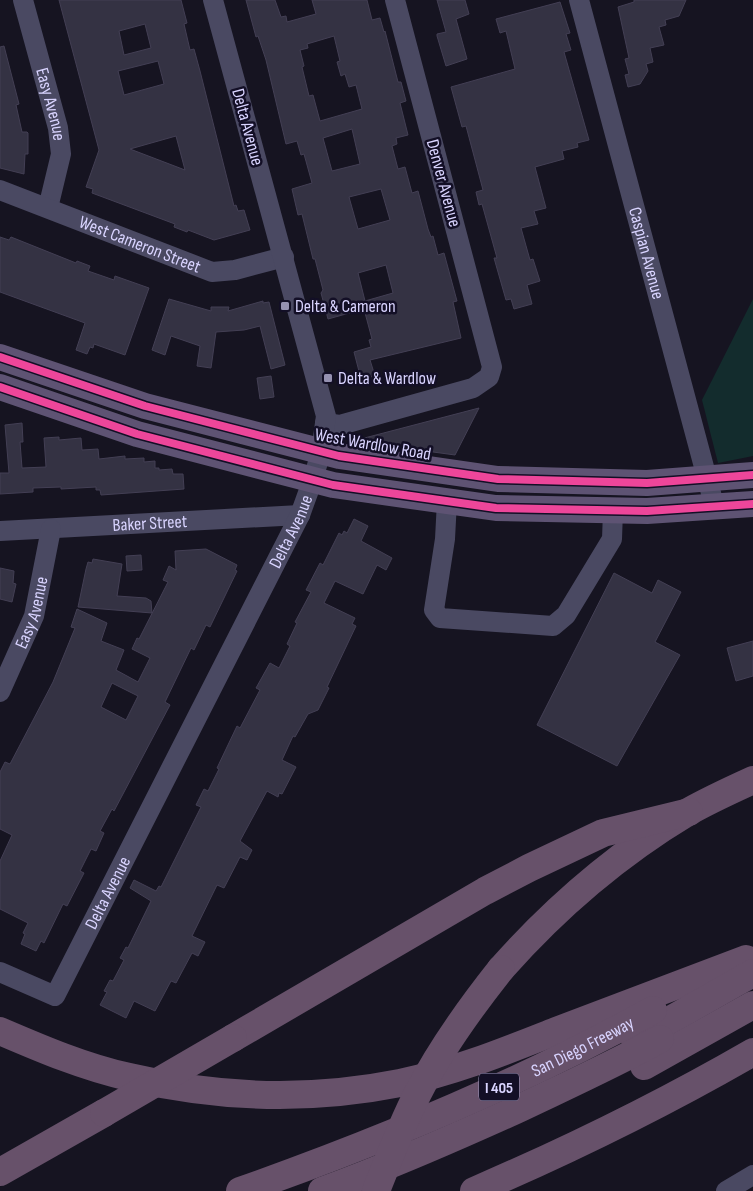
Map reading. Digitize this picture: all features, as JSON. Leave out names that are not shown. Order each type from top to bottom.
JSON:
[{"type":"highway","points":[[376,1191],[402,1126],[439,1055],[464,1017],[501,968],[526,940],[563,904],[643,841],[688,812],[753,780]]},
{"type":"highway","points":[[0,1172],[477,896],[529,868],[603,833],[688,812]]},
{"type":"highway","points":[[0,1031],[55,1054],[94,1067],[129,1077],[200,1090],[232,1094],[272,1095],[358,1090],[401,1083],[453,1069],[751,962]]},
{"type":"highway","points":[[293,1191],[425,1140],[621,1047],[751,962]]},
{"type":"highway","name":"San Diego Freeway","points":[[240,1191],[368,1144],[520,1078],[751,962]]},
{"type":"highway","points":[[322,1191],[429,1150],[564,1088],[634,1053],[753,986]]},
{"type":"highway","name":"I 405","points":[[367,1191],[511,1131],[581,1098],[651,1062],[753,1005]]},
{"type":"highway","points":[[474,1191],[577,1144],[672,1097],[753,1052]]},
{"type":"main road","name":"West Wardlow Road","points":[[0,357],[145,406],[339,456],[498,479],[647,482],[753,476]]},
{"type":"main road","points":[[0,387],[137,434],[333,485],[496,508],[647,511],[753,504]]},
{"type":"street","name":"Easy Avenue","points":[[23,0],[58,128],[61,154],[48,208]]},
{"type":"street","name":"Delta Avenue","points":[[0,972],[55,996],[300,515],[321,452],[326,416],[213,0]]},
{"type":"street","name":"Denver Avenue","points":[[325,423],[340,425],[473,388],[489,377],[492,367],[395,0]]},
{"type":"street","name":"Caspian Avenue","points":[[579,0],[715,508]]},
{"type":"street","name":"West Cameron Street","points":[[0,190],[212,272],[235,270],[284,257]]},
{"type":"street","points":[[447,501],[445,539],[434,610],[440,618],[553,626],[566,615],[612,539],[613,511]]},
{"type":"street","name":"Baker Street","points":[[0,531],[300,515]]},
{"type":"street","name":"Easy Avenue","points":[[0,692],[34,616],[51,529]]},
{"type":"street","points":[[726,1191],[753,1175]]},
{"type":"green space","points":[[753,299],[753,456],[718,463],[702,400]]},
{"type":"building","points":[[59,0],[181,0],[187,23],[184,24],[190,50],[194,49],[234,206],[236,205],[238,211],[244,210],[250,230],[214,240],[174,227],[175,224],[92,193],[93,189],[86,187],[99,150]],"holes":[[[145,24],[151,48],[124,55],[119,31]],[[158,61],[164,84],[124,95],[118,71]],[[176,136],[185,170],[130,149]]]},
{"type":"building","points":[[246,0],[275,0],[281,17],[286,16],[287,22],[316,14],[312,0],[367,0],[372,20],[380,18],[398,82],[401,82],[406,101],[400,103],[408,135],[396,138],[397,144],[392,146],[398,169],[405,167],[412,193],[418,191],[428,229],[431,237],[433,236],[438,255],[444,253],[457,301],[453,302],[461,338],[370,360],[375,376],[361,379],[354,352],[371,347],[369,340],[372,339],[364,309],[328,319],[315,259],[313,259],[302,214],[298,215],[292,189],[312,183],[304,154],[301,155],[297,141],[286,144],[266,60],[258,36],[256,37]],"holes":[[[334,36],[340,61],[337,62],[341,76],[345,74],[349,87],[356,85],[362,109],[320,121],[313,95],[309,96],[302,67],[304,66],[300,50],[308,48],[307,44]],[[352,129],[360,164],[332,171],[323,138]],[[381,189],[390,220],[358,229],[349,197]],[[386,265],[393,293],[365,301],[358,273]]]},
{"type":"building","points":[[437,0],[465,0],[469,14],[456,19],[467,59],[446,66],[437,36],[437,34],[446,32]]},
{"type":"building","points":[[634,0],[686,0],[679,16],[665,20],[666,25],[659,27],[664,45],[650,48],[653,62],[646,64],[648,71],[640,84],[628,87],[625,75],[629,74],[625,59],[629,58],[618,7],[634,2]]},
{"type":"building","points":[[560,2],[570,33],[566,34],[571,50],[564,52],[589,140],[577,143],[578,147],[562,151],[564,159],[535,167],[546,208],[534,211],[538,224],[521,228],[530,260],[533,259],[540,281],[527,285],[532,304],[514,309],[511,299],[506,300],[494,258],[497,258],[482,204],[479,205],[476,192],[483,190],[466,126],[462,127],[451,87],[515,69],[506,31],[500,33],[496,19]]},
{"type":"building","points":[[4,46],[19,104],[16,105],[22,132],[28,133],[28,154],[25,154],[24,174],[0,168],[0,47]]},
{"type":"building","points":[[0,237],[9,240],[11,237],[76,263],[77,261],[90,266],[88,271],[114,280],[115,276],[149,288],[125,355],[94,344],[93,348],[90,347],[87,354],[76,350],[85,323],[0,292]]},
{"type":"building","points":[[169,299],[211,311],[211,307],[229,307],[228,311],[263,301],[263,303],[269,302],[285,365],[271,369],[260,326],[244,330],[216,332],[211,368],[197,366],[200,346],[171,336],[165,355],[152,350]]},
{"type":"building","points":[[271,376],[274,397],[260,399],[257,378]]},
{"type":"building","points":[[479,408],[455,455],[353,441]]},
{"type":"building","points":[[22,423],[23,442],[20,442],[22,468],[46,467],[44,438],[59,437],[59,440],[81,438],[82,450],[98,449],[99,459],[125,456],[125,459],[144,458],[144,462],[155,461],[155,468],[159,468],[159,470],[172,469],[173,474],[183,474],[184,489],[101,495],[100,490],[96,490],[96,487],[61,489],[61,487],[33,488],[33,492],[0,494],[0,473],[9,473],[5,425]]},
{"type":"building","points":[[354,519],[368,526],[361,541],[392,558],[386,570],[377,565],[363,594],[335,581],[324,603],[355,618],[352,624],[356,626],[318,710],[308,714],[295,737],[293,736],[282,760],[296,767],[282,794],[279,793],[278,797],[267,791],[240,841],[252,850],[247,860],[240,857],[224,888],[217,885],[192,936],[205,942],[198,956],[192,953],[176,983],[171,981],[155,1011],[134,1001],[126,1018],[100,1005],[107,992],[104,991],[110,980],[113,981],[124,960],[120,958],[126,947],[128,948],[151,901],[130,888],[134,880],[156,891],[159,886],[161,887],[201,807],[196,805],[204,789],[208,791],[237,726],[240,728],[260,690],[256,688],[270,663],[279,668],[290,646],[287,644],[297,623],[295,622],[311,592],[306,590],[320,563],[323,565],[339,533],[342,535],[344,531],[347,533]]},
{"type":"building","points":[[206,549],[237,565],[235,570],[237,571],[210,627],[206,625],[194,650],[191,648],[165,702],[170,705],[114,811],[112,809],[100,831],[104,833],[96,851],[91,849],[80,871],[84,873],[67,906],[63,904],[44,943],[41,941],[36,951],[21,944],[25,934],[23,933],[28,923],[0,909],[0,861],[12,835],[0,829],[0,772],[5,762],[10,764],[53,682],[75,628],[71,627],[77,609],[107,623],[101,641],[124,650],[116,670],[138,682],[150,658],[132,649],[168,582],[163,580],[169,566],[176,570],[175,551]],"holes":[[[112,683],[138,696],[126,720],[101,707]]]},
{"type":"building","points":[[141,555],[142,570],[127,571],[126,556]]},
{"type":"building","points":[[93,559],[122,564],[117,596],[146,598],[151,601],[152,613],[78,607],[88,562],[92,563]]},
{"type":"building","points":[[0,568],[14,571],[13,583],[16,584],[12,602],[0,599]]},
{"type":"building","points":[[614,573],[652,593],[658,580],[681,592],[655,642],[680,655],[617,766],[537,725]]},
{"type":"building","points":[[753,641],[753,676],[736,681],[727,648]]},
{"type":"cycle path","points":[[0,357],[145,406],[339,456],[498,479],[647,483],[753,475]]},
{"type":"cycle path","points":[[0,387],[137,434],[333,485],[496,508],[647,511],[753,504]]},
{"type":"place","name":"Delta & Cameron","points":[[285,306]]},
{"type":"place","name":"Delta & Wardlow","points":[[328,378]]}]
